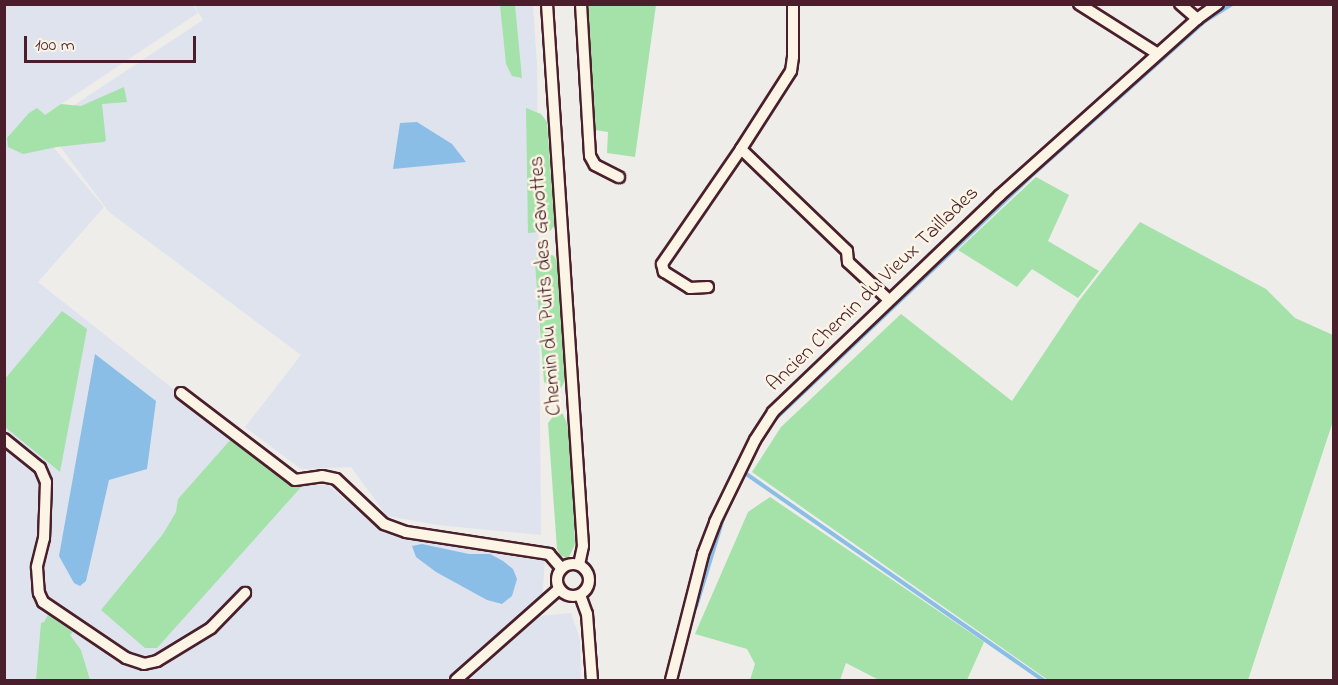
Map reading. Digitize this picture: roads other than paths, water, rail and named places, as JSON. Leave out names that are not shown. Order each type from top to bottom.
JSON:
[{"type":"street","name":"Chemin du Puits des Gavottes","points":[[547,4],[583,546],[579,565]]},
{"type":"street","points":[[582,4],[590,156],[594,165],[619,177]]},
{"type":"street","points":[[708,287],[690,288],[664,272],[662,264],[741,150],[791,71],[794,4]]},
{"type":"street","points":[[1079,4],[1158,54]]},
{"type":"street","points":[[1180,4],[1197,19]]},
{"type":"street","name":"Ancien Chemin du Vieux Taillades","points":[[671,681],[703,554],[715,522],[762,425],[999,196],[1197,19],[1218,4]]},
{"type":"street","points":[[741,150],[847,251],[848,262],[889,300]]},
{"type":"street","points":[[181,393],[295,480],[322,476],[336,479],[384,524],[406,532],[549,554],[561,568]]},
{"type":"street","points":[[4,439],[40,468],[46,482],[44,538],[37,567],[39,594],[43,602],[126,658],[144,664],[157,661],[211,628],[245,593]]},
{"type":"street","points":[[569,564],[579,565],[586,571],[589,580],[586,588],[579,595],[566,595],[560,589],[556,579],[561,568],[569,564]]},
{"type":"street","points":[[456,681],[560,589]]},
{"type":"street","points":[[579,595],[587,614],[592,681]]},
{"type":"water","points":[[417,122],[452,144],[466,162],[393,169],[400,123]]},
{"type":"water","points":[[95,354],[156,401],[147,469],[109,480],[86,581],[80,586],[74,583],[59,556]]},
{"type":"water","points":[[422,544],[469,554],[490,554],[503,561],[513,569],[517,579],[512,596],[502,604],[487,600],[436,572],[416,557],[412,546]]},
{"type":"waterway","points":[[771,423],[1030,177],[1205,21],[1232,4]]},
{"type":"waterway","points":[[745,473],[1043,680]]},
{"type":"waterway","points":[[696,607],[725,512]]}]
